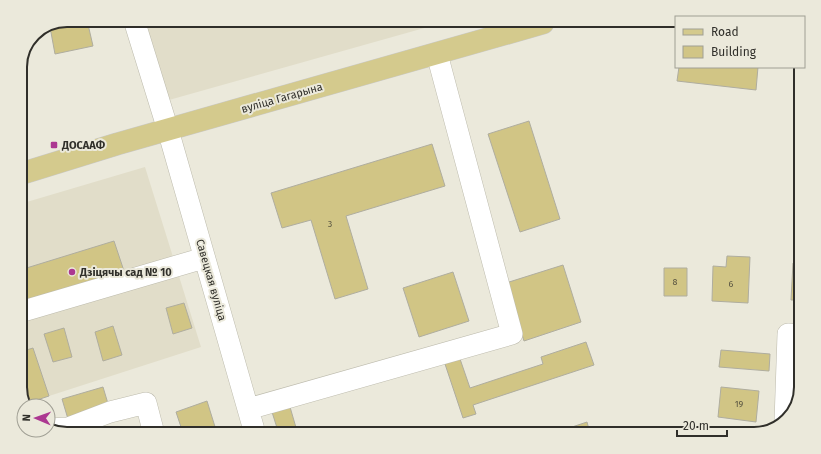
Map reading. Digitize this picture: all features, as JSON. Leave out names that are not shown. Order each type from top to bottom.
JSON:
[{"type":"main road","name":"вуліца Гагарына","points":[[27,172],[95,150],[437,54],[510,28]]},
{"type":"street","name":"Савецкая вуліца","points":[[136,27],[168,130],[253,427]]},
{"type":"street","points":[[248,409],[512,334],[437,54]]},
{"type":"street","points":[[27,310],[204,258]]},
{"type":"street","points":[[785,411],[788,334],[794,334]]},
{"type":"street","points":[[71,427],[110,412],[146,403],[152,427]]},
{"type":"shaded area","points":[[145,27],[428,27],[169,100]]},
{"type":"shaded area","points":[[145,167],[201,347],[49,396],[33,348],[27,350],[27,202]]},
{"type":"building","points":[[67,27],[89,27],[93,46],[55,54],[51,31]]},
{"type":"building","points":[[679,68],[758,68],[756,90],[677,81]]},
{"type":"building","points":[[529,121],[560,219],[520,232],[488,134]]},
{"type":"building","points":[[432,144],[445,186],[346,216],[368,289],[335,299],[311,220],[282,228],[271,193]]},
{"type":"building","name":"Дзіцячы сад № 10","points":[[114,241],[125,274],[27,305],[27,268]]},
{"type":"building","points":[[727,256],[750,257],[748,303],[712,301],[713,266],[726,267]]},
{"type":"building","points":[[793,263],[794,300],[791,300]]},
{"type":"building","points":[[563,265],[581,322],[524,341],[506,283]]},
{"type":"building","points":[[664,268],[687,268],[687,296],[664,296]]},
{"type":"building","points":[[453,272],[469,321],[419,337],[403,288]]},
{"type":"building","points":[[184,303],[192,328],[173,334],[166,308]]},
{"type":"building","points":[[113,326],[122,355],[103,361],[95,332]]},
{"type":"building","points":[[64,328],[72,357],[53,362],[44,334]]},
{"type":"building","points":[[586,342],[594,365],[473,405],[476,414],[463,418],[444,361],[459,356],[470,388],[543,364],[541,357]]},
{"type":"building","points":[[33,348],[49,396],[43,398],[29,398],[27,390],[27,350]]},
{"type":"building","points":[[721,350],[770,354],[769,371],[719,367]]},
{"type":"building","points":[[103,387],[109,407],[68,419],[62,399]]},
{"type":"building","points":[[721,387],[759,391],[756,422],[718,417]]},
{"type":"building","points":[[207,401],[215,427],[181,427],[176,412]]},
{"type":"building","points":[[290,407],[296,427],[277,427],[272,412]]},
{"type":"building","points":[[587,422],[588,427],[572,427]]},
{"type":"place","name":"ДОСААФ","points":[[54,145]]},
{"type":"place","name":"Дзіцячы сад № 10","points":[[72,272]]}]
